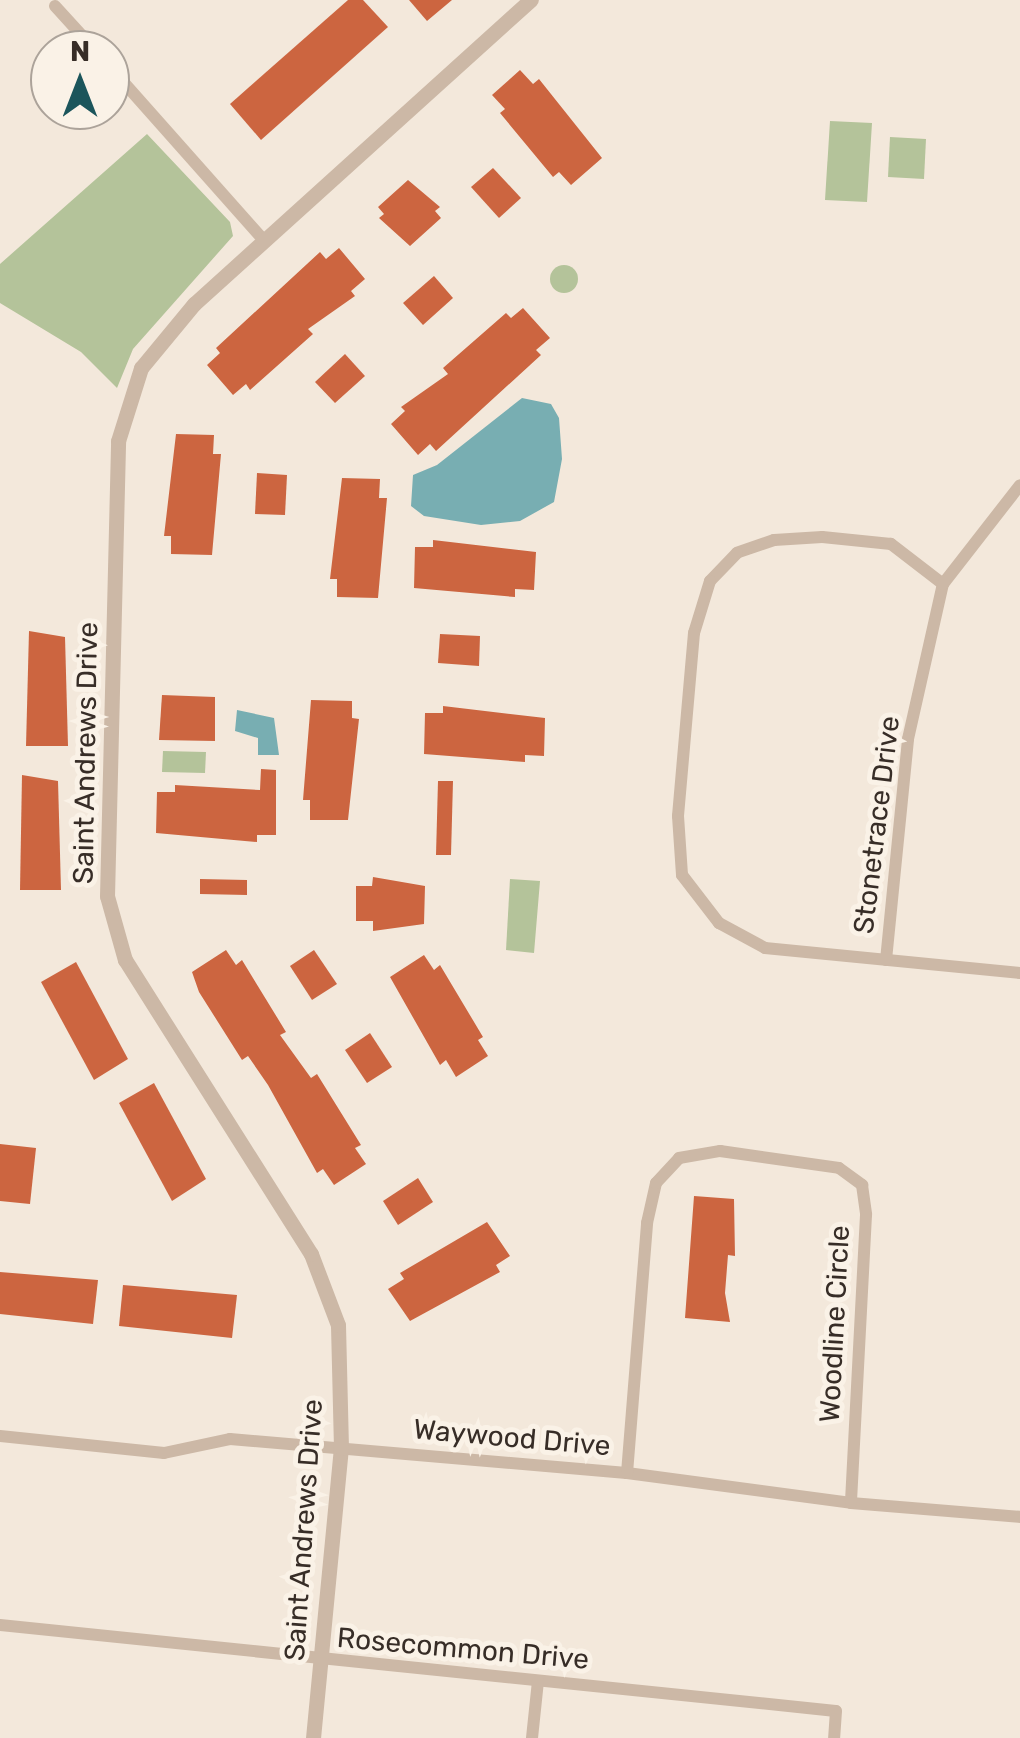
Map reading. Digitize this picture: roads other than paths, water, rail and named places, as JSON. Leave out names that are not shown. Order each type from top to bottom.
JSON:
[{"type":"street","name":"Saint Andrews Drive","points":[[313,1738],[340,1448],[338,1325],[310,1254],[125,960],[107,896],[118,440],[141,368],[194,304],[262,238],[531,0]]},
{"type":"street","points":[[55,6],[77,30]]},
{"type":"street","points":[[130,90],[262,238]]},
{"type":"street","name":"Stonetrace Drive","points":[[886,960],[908,739],[942,584],[1020,485]]},
{"type":"street","points":[[942,584],[891,544],[774,540],[737,553],[710,581],[694,633],[678,816],[682,875],[719,923],[765,948],[1020,973]]},
{"type":"street","name":"Woodline Circle","points":[[628,1472],[656,1183],[679,1158],[720,1151],[839,1168],[862,1186],[866,1215],[851,1503]]},
{"type":"street","name":"Waywood Drive","points":[[0,1436],[164,1453],[230,1439],[628,1472],[851,1503],[1020,1517]]},
{"type":"street","name":"Rosecommon Drive","points":[[0,1625],[320,1661],[836,1711],[834,1738]]},
{"type":"street","points":[[532,1738],[538,1681]]},
{"type":"water","points":[[522,398],[551,404],[559,418],[562,459],[554,502],[520,521],[481,525],[424,516],[411,506],[413,475],[437,465]]},
{"type":"water","points":[[237,710],[274,718],[279,755],[258,755],[258,738],[235,731]]}]
